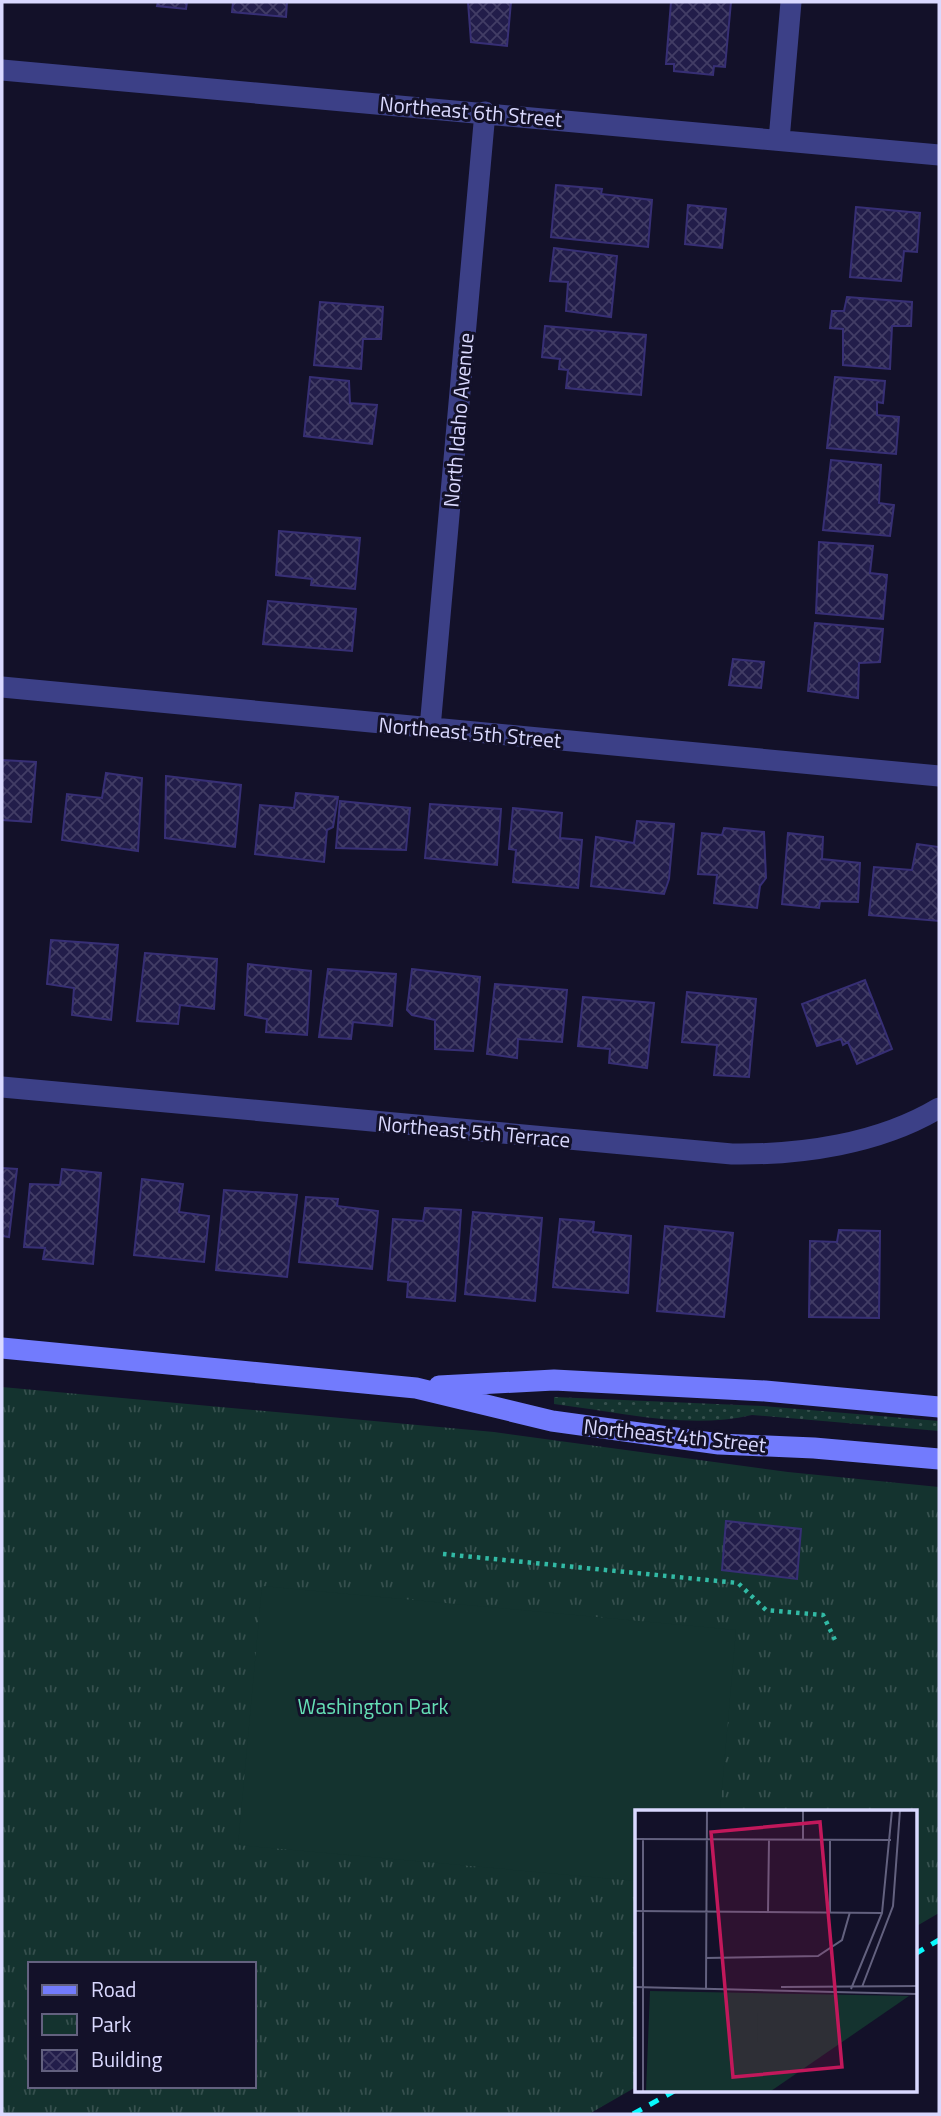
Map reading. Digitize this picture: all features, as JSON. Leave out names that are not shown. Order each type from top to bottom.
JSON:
[{"type":"main road","name":"Northeast 4th Street","points":[[2,1348],[415,1388],[552,1421],[671,1438],[939,1459]]},
{"type":"main road","name":"Northeast 4th Street","points":[[415,1388],[554,1380],[765,1391],[939,1407]]},
{"type":"street","points":[[779,140],[791,2]]},
{"type":"street","name":"Northeast 6th Street","points":[[2,70],[939,155]]},
{"type":"street","name":"North Idaho Avenue","points":[[430,728],[485,112]]},
{"type":"street","name":"Northeast 5th Street","points":[[2,687],[939,776]]},
{"type":"street","name":"Northeast 5th Terrace","points":[[2,1087],[732,1154],[773,1154],[818,1149],[900,1126],[939,1108]]},
{"type":"path","points":[[443,1554],[738,1583],[766,1610],[823,1615],[835,1640]]},
{"type":"green space","name":"Washington Park","points":[[2,1387],[494,1432],[788,1472],[939,1487],[939,1913],[916,1926],[916,1810],[635,1810],[635,2088],[589,2114],[2,2114]]},
{"type":"green space","points":[[554,1397],[763,1406],[939,1421],[939,1431],[752,1415],[703,1421],[653,1418],[554,1404]]},
{"type":"green space","points":[[262,1586],[736,1630],[720,1810],[635,1810],[635,1881],[238,1845]]},
{"type":"building","points":[[158,2],[187,2],[186,9],[157,6]]},
{"type":"building","points":[[233,2],[287,2],[286,17],[232,12]]},
{"type":"building","points":[[468,2],[511,2],[507,46],[471,42]]},
{"type":"building","points":[[671,2],[731,2],[725,67],[714,66],[713,75],[674,71],[674,64],[666,64]]},
{"type":"building","points":[[556,185],[602,189],[601,194],[652,200],[648,247],[551,237]]},
{"type":"building","points":[[688,205],[726,209],[722,248],[685,244]]},
{"type":"building","points":[[856,207],[920,213],[917,252],[904,251],[901,281],[850,277]]},
{"type":"building","points":[[554,248],[617,256],[611,317],[566,311],[568,282],[550,281]]},
{"type":"building","points":[[847,297],[912,302],[911,326],[892,326],[890,369],[843,365],[843,329],[830,328],[832,311],[844,311]]},
{"type":"building","points":[[320,302],[383,307],[381,339],[363,339],[361,369],[314,365]]},
{"type":"building","points":[[545,326],[646,335],[641,395],[566,388],[568,370],[559,369],[560,359],[542,357]]},
{"type":"building","points":[[310,377],[349,381],[350,403],[377,405],[372,444],[304,436]]},
{"type":"building","points":[[835,377],[885,381],[883,403],[877,402],[877,415],[899,417],[896,454],[827,448]]},
{"type":"building","points":[[831,460],[881,465],[879,503],[894,505],[890,536],[823,530]]},
{"type":"building","points":[[279,531],[360,538],[355,589],[311,585],[312,579],[276,575]]},
{"type":"building","points":[[819,542],[873,546],[870,573],[887,575],[883,619],[816,613]]},
{"type":"building","points":[[268,601],[356,609],[352,651],[263,644]]},
{"type":"building","points":[[815,623],[883,629],[880,662],[859,663],[858,698],[808,691]]},
{"type":"building","points":[[733,659],[764,662],[761,688],[729,685]]},
{"type":"building","points":[[2,760],[36,762],[31,822],[2,820]]},
{"type":"building","points":[[106,773],[142,778],[138,851],[62,840],[67,794],[102,798]]},
{"type":"building","points":[[166,776],[241,785],[235,847],[165,838]]},
{"type":"building","points":[[296,793],[338,797],[333,827],[327,830],[324,862],[255,854],[260,805],[294,808]]},
{"type":"building","points":[[340,801],[410,808],[406,850],[336,848]]},
{"type":"building","points":[[430,804],[501,809],[497,865],[425,858]]},
{"type":"building","points":[[513,808],[562,813],[560,838],[582,840],[578,888],[513,882],[516,850],[509,849]]},
{"type":"building","points":[[637,821],[674,824],[669,879],[664,894],[591,886],[596,837],[634,843]]},
{"type":"building","points":[[724,828],[764,832],[766,878],[760,886],[757,908],[714,903],[717,875],[698,874],[702,833],[722,835]]},
{"type":"building","points":[[788,833],[823,837],[822,859],[860,863],[858,902],[820,901],[819,908],[782,904]]},
{"type":"building","points":[[917,844],[939,847],[939,921],[869,915],[874,867],[912,870]]},
{"type":"building","points":[[51,940],[118,945],[111,1020],[72,1015],[74,988],[47,984]]},
{"type":"building","points":[[145,953],[217,959],[214,1009],[180,1005],[178,1024],[137,1021]]},
{"type":"building","points":[[248,964],[311,971],[307,1035],[266,1032],[267,1019],[245,1015]]},
{"type":"building","points":[[328,969],[396,974],[392,1026],[353,1022],[351,1039],[319,1037]]},
{"type":"building","points":[[412,969],[480,977],[473,1051],[435,1049],[435,1020],[412,1015],[407,1010]]},
{"type":"building","points":[[865,980],[892,1049],[857,1064],[848,1042],[843,1045],[841,1039],[817,1046],[802,1004]]},
{"type":"building","points":[[495,984],[567,990],[562,1042],[518,1039],[517,1058],[487,1054]]},
{"type":"building","points":[[687,992],[756,999],[749,1077],[714,1075],[717,1045],[682,1042]]},
{"type":"building","points":[[583,997],[654,1003],[647,1068],[609,1063],[610,1049],[578,1046]]},
{"type":"building","points":[[2,1168],[17,1169],[9,1237],[2,1236]]},
{"type":"building","points":[[62,1169],[101,1173],[93,1264],[43,1259],[45,1248],[24,1247],[30,1184],[60,1185]]},
{"type":"building","points":[[142,1179],[183,1184],[179,1212],[209,1216],[204,1262],[134,1255]]},
{"type":"building","points":[[224,1190],[297,1195],[287,1277],[216,1270]]},
{"type":"building","points":[[306,1197],[338,1199],[337,1206],[378,1211],[372,1269],[299,1262]]},
{"type":"building","points":[[425,1208],[461,1210],[455,1301],[407,1297],[408,1282],[388,1280],[393,1219],[423,1221]]},
{"type":"building","points":[[473,1212],[542,1218],[535,1301],[465,1294]]},
{"type":"building","points":[[560,1219],[594,1222],[593,1232],[631,1236],[628,1293],[553,1287]]},
{"type":"building","points":[[665,1226],[733,1233],[724,1317],[657,1311]]},
{"type":"building","points":[[839,1230],[880,1231],[879,1318],[809,1317],[810,1241],[837,1242]]},
{"type":"building","points":[[726,1521],[801,1529],[797,1579],[722,1570]]},
{"type":"railway","points":[[916,1953],[939,1940]]},
{"type":"railway","points":[[633,2114],[672,2092]]}]
